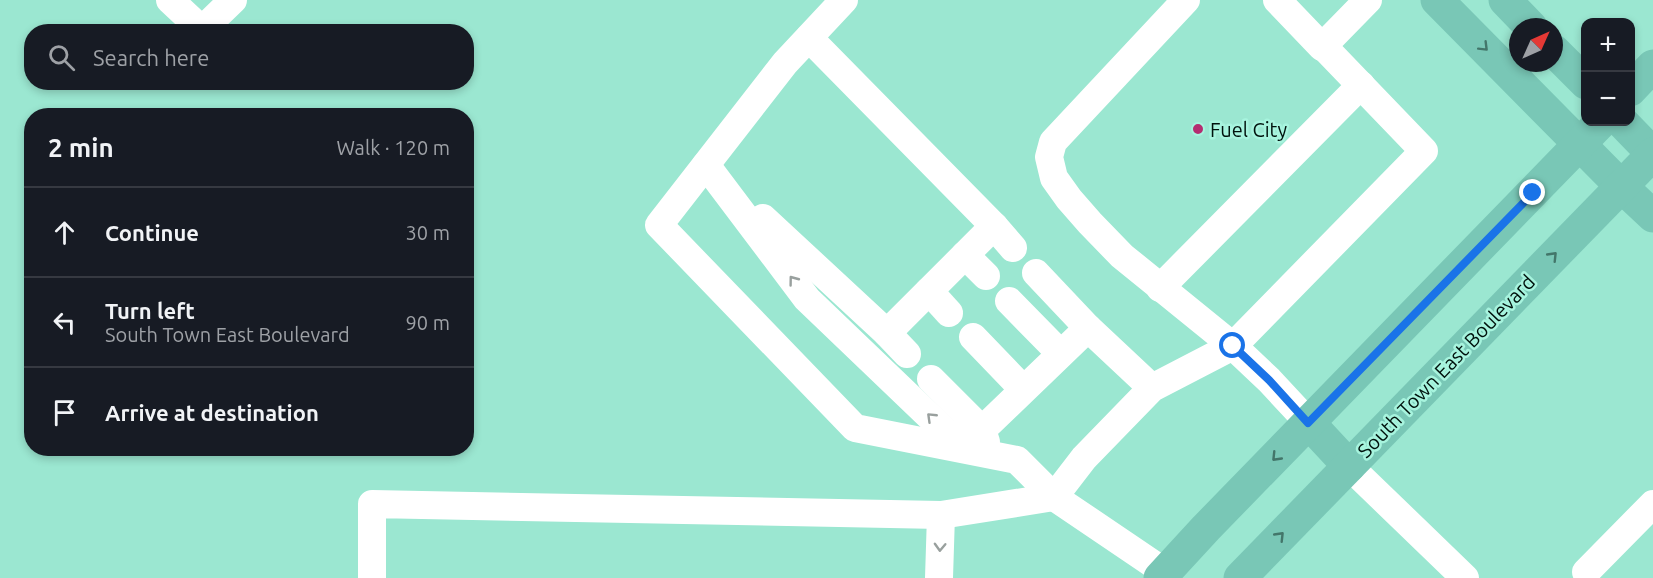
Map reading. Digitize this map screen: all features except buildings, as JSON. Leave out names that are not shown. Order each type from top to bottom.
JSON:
[{"type":"main road","points":[[1437,0],[1591,133],[1621,186],[1653,216]]},
{"type":"main road","points":[[1505,0],[1522,18]]},
{"type":"main road","points":[[1563,60],[1581,78]]},
{"type":"main road","points":[[1635,85],[1653,66]]},
{"type":"main road","points":[[1626,126],[1653,154]]},
{"type":"main road","points":[[1163,575],[1591,133]]},
{"type":"main road","name":"South Town East Boulevard","points":[[1239,578],[1653,154]]},
{"type":"main road","points":[[1308,423],[1349,466]]},
{"type":"lane","points":[[171,0],[196,24]]},
{"type":"lane","points":[[208,24],[233,0]]},
{"type":"lane","points":[[844,0],[784,63],[659,225],[855,428],[986,442]]},
{"type":"lane","points":[[1186,0],[1053,141],[1049,157],[1054,178],[1069,200],[1122,256],[1233,346],[1269,380],[1308,423]]},
{"type":"lane","points":[[372,578],[372,504],[941,515],[1054,497],[1084,458],[1152,388],[1233,346],[1424,150],[1277,0]]},
{"type":"lane","points":[[1323,46],[1368,0]]},
{"type":"lane","points":[[809,38],[1013,248]]},
{"type":"lane","points":[[1160,288],[1361,85]]},
{"type":"lane","points":[[706,165],[907,354]]},
{"type":"lane","points":[[706,165],[807,298],[949,435],[986,442]]},
{"type":"lane","points":[[887,333],[994,226]]},
{"type":"lane","points":[[965,255],[986,276]]},
{"type":"lane","points":[[1036,273],[1088,328],[1152,388]]},
{"type":"lane","points":[[929,291],[949,313]]},
{"type":"lane","points":[[1009,301],[1060,353]]},
{"type":"lane","points":[[986,442],[1023,389],[1088,328]]},
{"type":"lane","points":[[972,337],[1023,389]]},
{"type":"lane","points":[[931,379],[986,442],[1017,460],[1054,497],[1163,575]]},
{"type":"lane","points":[[1349,466],[1464,578]]},
{"type":"lane","points":[[1586,572],[1653,504]]},
{"type":"lane","points":[[939,578],[941,515]]},
{"type":"place","name":"Fuel City","points":[[1198,129]]},
{"type":"route","points":[[1233,346],[1269,380],[1308,423],[1533,193]]}]
